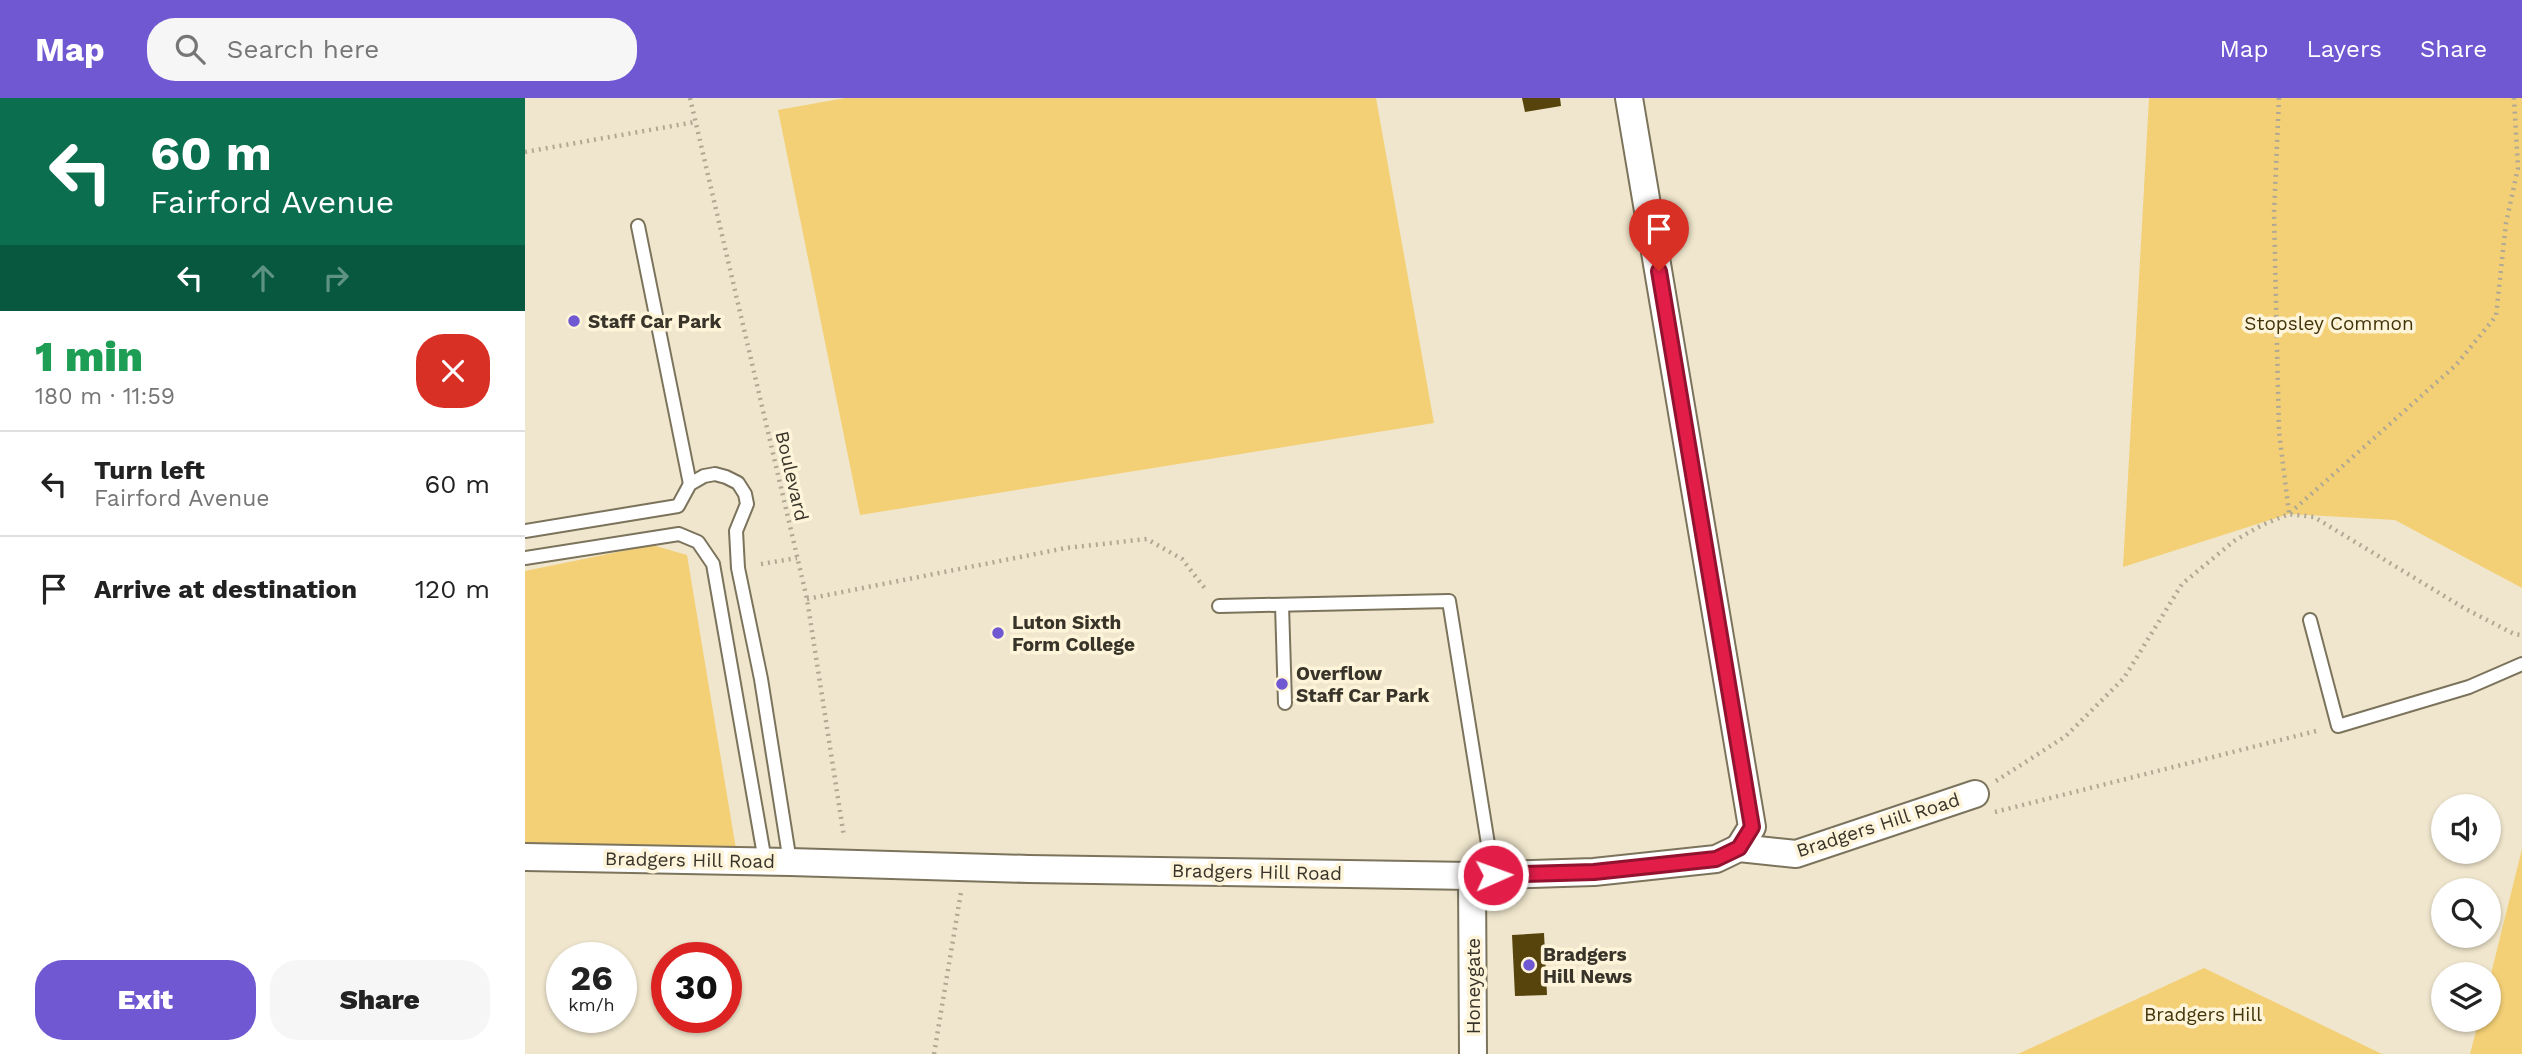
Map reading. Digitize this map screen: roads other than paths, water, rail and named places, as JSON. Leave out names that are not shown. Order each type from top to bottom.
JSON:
[{"type":"street","points":[[1629,98],[1752,827],[1739,848]]},
{"type":"street","name":"Bradgers Hill Road","points":[[525,857],[1483,875],[1594,872],[1716,859],[1739,848],[1796,854],[1980,804]]},
{"type":"street","name":"Honeygate","points":[[1473,1054],[1483,875]]},
{"type":"lane","points":[[638,226],[690,484]]},
{"type":"lane","points":[[525,531],[678,506],[690,484],[704,476],[715,474],[738,483],[745,494],[747,504],[736,531],[738,568],[761,679],[778,862]]},
{"type":"lane","points":[[525,558],[679,534],[698,542],[713,564],[778,862]]},
{"type":"lane","points":[[1219,606],[1449,601],[1483,875]]},
{"type":"lane","points":[[1282,605],[1285,703]]},
{"type":"lane","points":[[2310,620],[2338,726],[2469,687],[2522,664]]},
{"type":"place","name":"Staff Car Park","points":[[574,321]]},
{"type":"place","name":"Luton Sixth Form College","points":[[998,633]]},
{"type":"place","name":"Overflow Staff Car Park","points":[[1282,684]]},
{"type":"place","name":"Bradgers Hill News","points":[[1529,965]]},
{"type":"park label","name":"Stopsley Common","points":[[2329,323]]},
{"type":"park label","name":"Bradgers Hill","points":[[2203,1014]]}]
